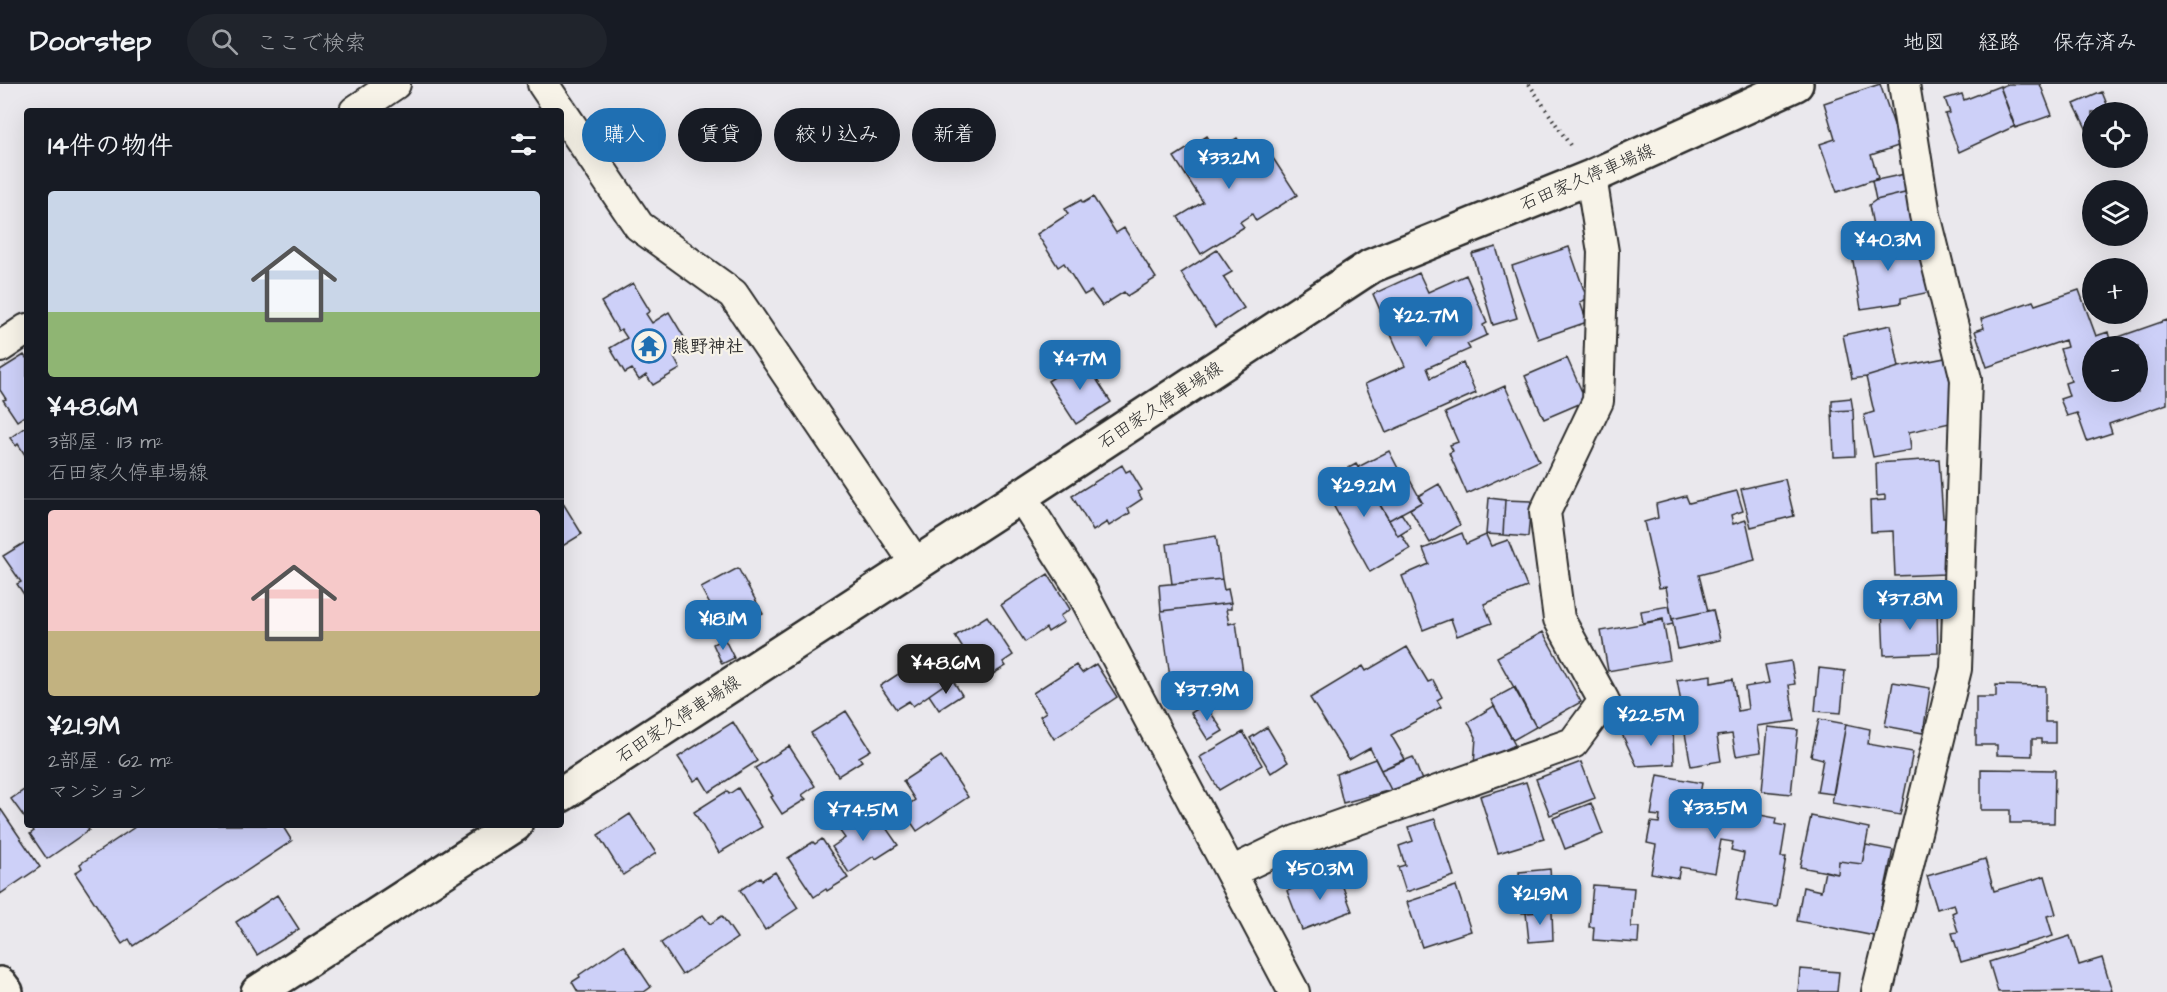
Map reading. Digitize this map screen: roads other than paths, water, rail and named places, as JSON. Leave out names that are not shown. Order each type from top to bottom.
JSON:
[{"type":"main road","name":"石田家久停車場線","points":[[564,793],[1371,266],[1591,177],[1796,84]]},
{"type":"main road","points":[[258,992],[510,828]]},
{"type":"main road","points":[[0,984],[6,992]]},
{"type":"street","points":[[359,108],[395,84]]},
{"type":"street","points":[[543,84],[559,108]]},
{"type":"street","points":[[1877,992],[1956,669],[1966,379],[1925,215],[1904,84]]},
{"type":"street","points":[[564,115],[639,226],[734,294],[916,564]]},
{"type":"street","points":[[1231,872],[1296,841],[1573,743],[1604,701],[1559,619],[1545,512],[1598,401],[1603,252],[1591,177]]},
{"type":"street","points":[[0,347],[24,331]]},
{"type":"street","points":[[1022,496],[1080,588],[1294,992]]},
{"type":"place","name":"熊野神社","points":[[649,346]]}]
